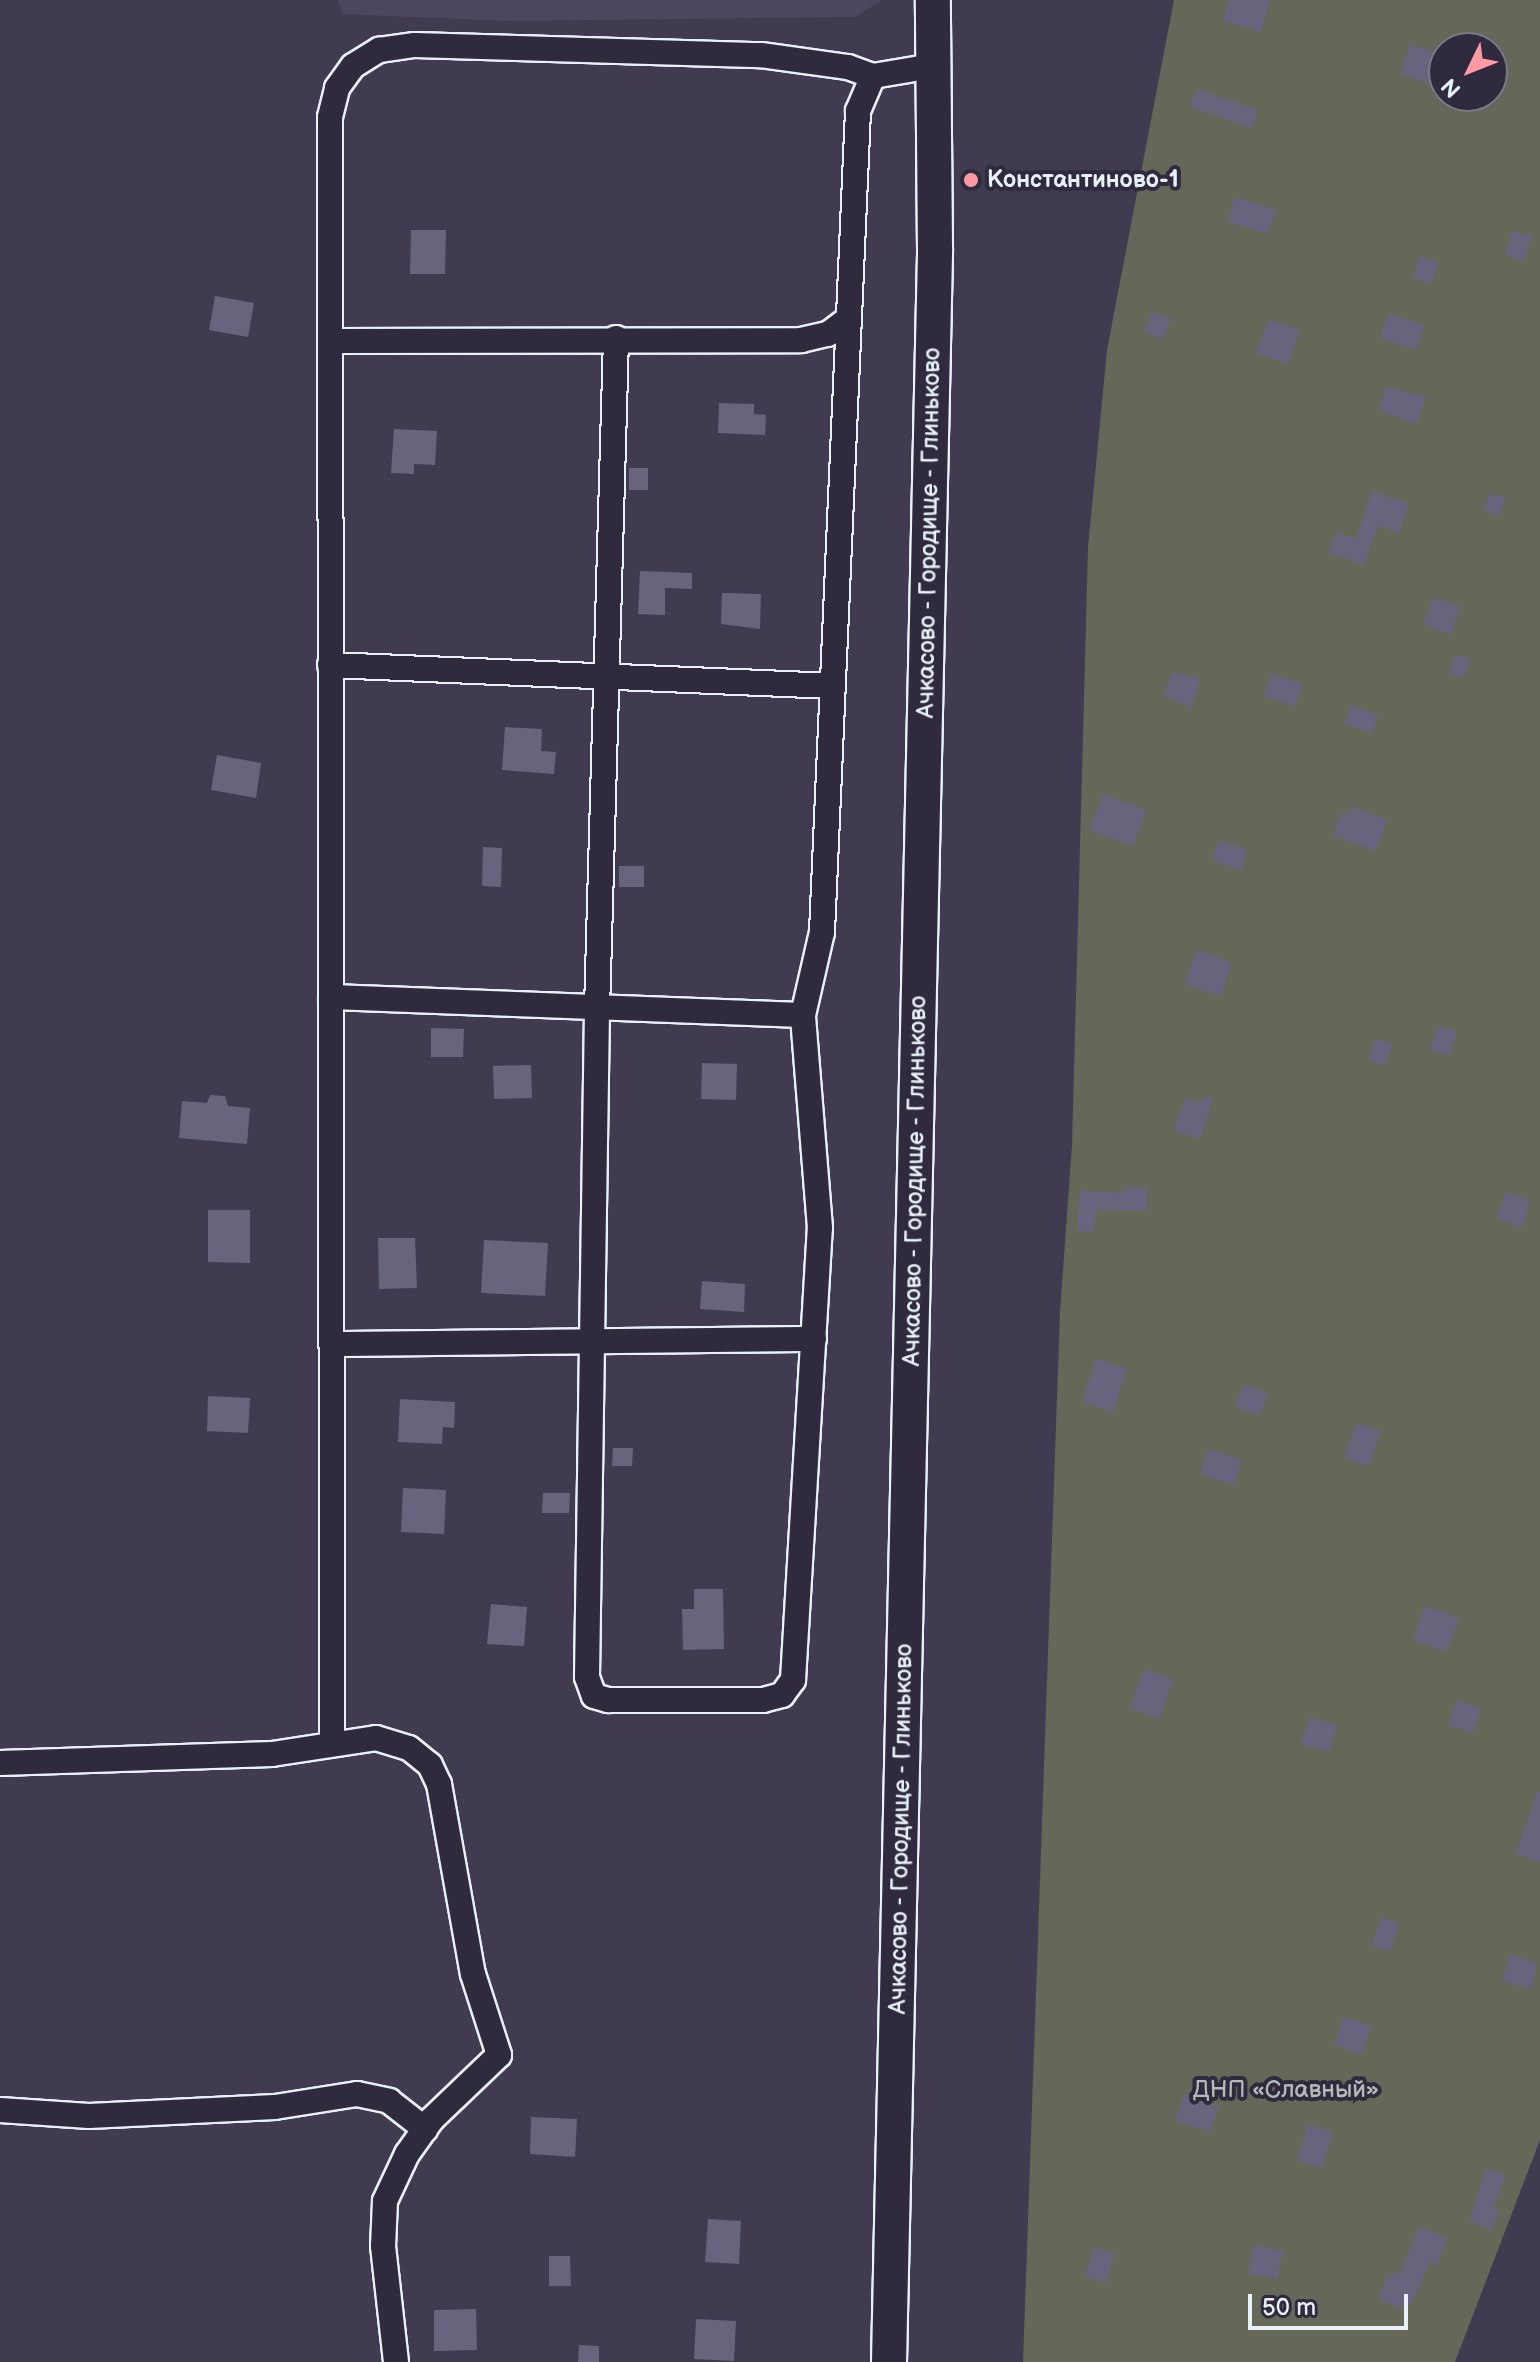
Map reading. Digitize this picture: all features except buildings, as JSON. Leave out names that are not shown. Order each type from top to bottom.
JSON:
[{"type":"street","name":"Ачкасово - Городище - Глиньково","points":[[889,2362],[935,249],[933,0]]},
{"type":"street","points":[[332,1743],[330,117],[337,88],[353,66],[379,50],[415,45],[761,55],[848,67],[873,76],[932,66]]},
{"type":"street","points":[[616,338],[597,1010],[587,1677],[594,1696],[763,1700],[782,1695],[793,1680],[820,1228],[803,1015],[822,932],[858,111],[873,76]]},
{"type":"street","points":[[330,341],[801,340],[828,334],[849,318]]},
{"type":"street","points":[[330,665],[833,686]]},
{"type":"street","points":[[331,997],[597,1010],[803,1015]]},
{"type":"street","points":[[332,1344],[814,1339]]},
{"type":"street","points":[[0,1763],[272,1754],[376,1738],[409,1748],[430,1765],[439,1784],[473,1974],[499,2055],[425,2129],[385,2201],[383,2246],[396,2362]]},
{"type":"street","points":[[0,2110],[89,2116],[275,2107],[357,2094],[389,2101],[425,2129]]},
{"type":"shaded area","points":[[338,0],[881,0],[856,17],[507,21],[342,14]]},
{"type":"green space","name":"ДНП «Славный»","points":[[1174,0],[1540,0],[1540,2140],[1455,2362],[1023,2362],[1060,1312],[1072,1145],[1088,548],[1107,350]]},
{"type":"place","name":"Константиново-1","points":[[971,180]]}]
